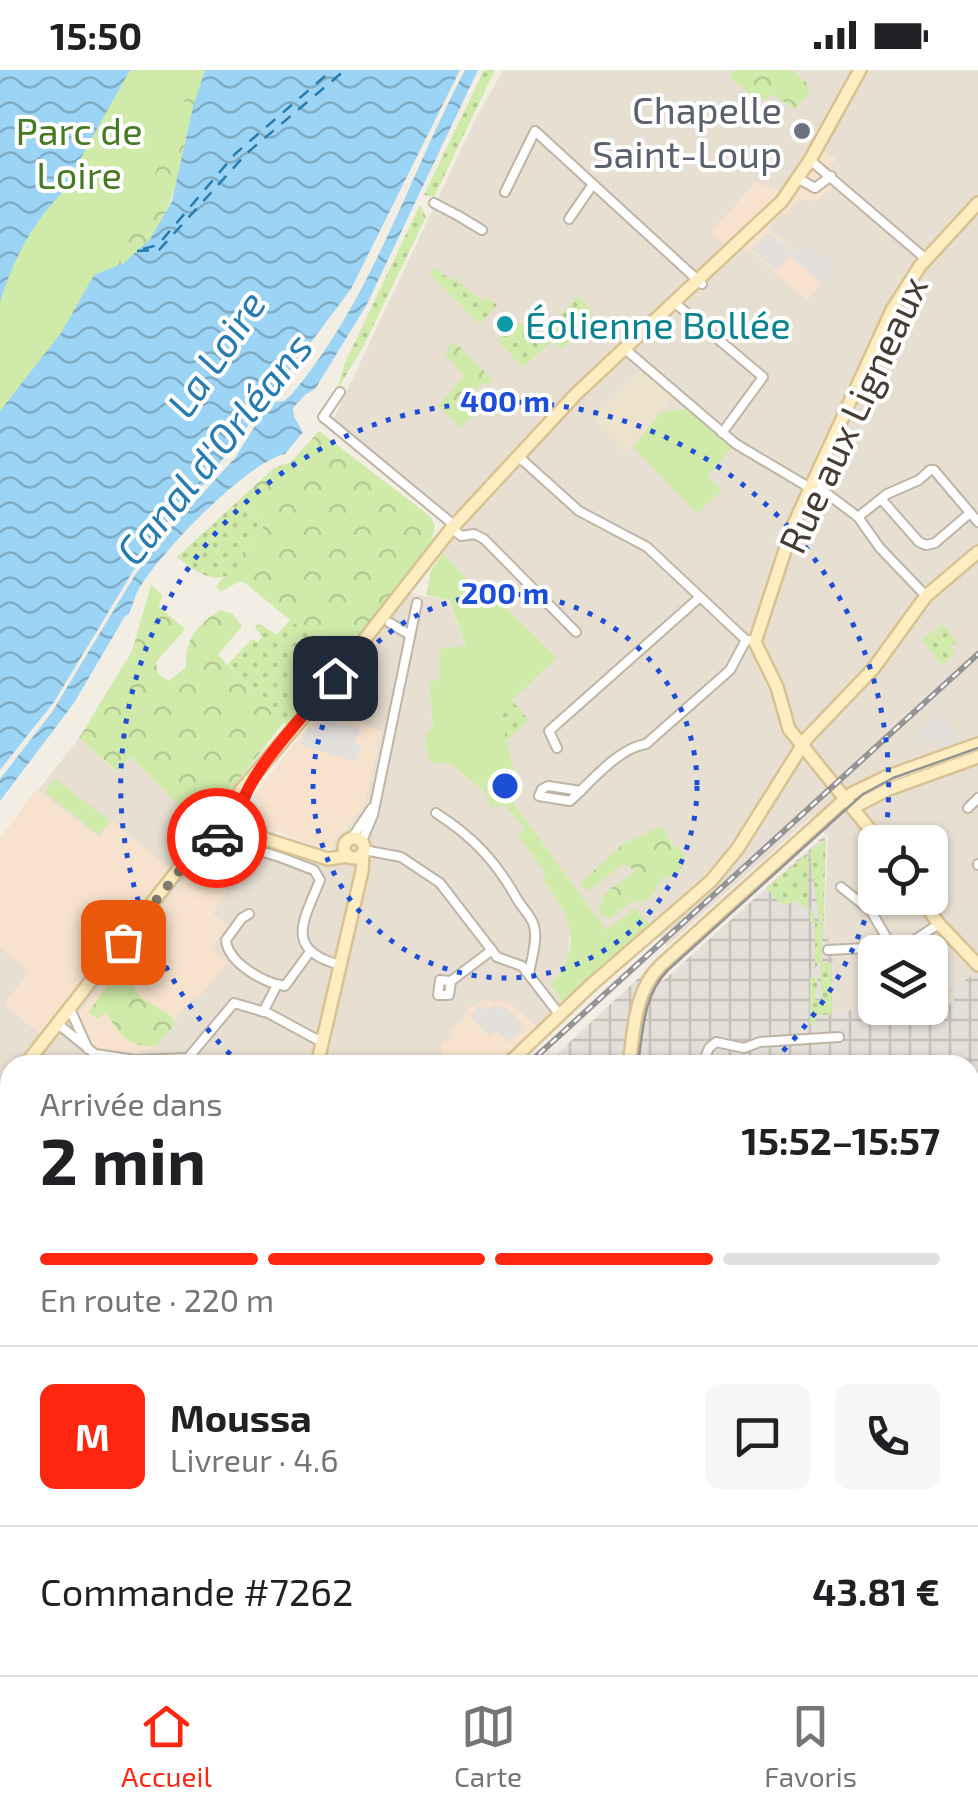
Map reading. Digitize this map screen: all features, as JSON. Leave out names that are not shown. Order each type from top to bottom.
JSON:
[{"type":"main road","points":[[812,161],[863,70]]},
{"type":"main road","points":[[34,1055],[192,852],[236,821],[241,790],[254,779],[453,527],[576,394],[701,282],[800,180],[863,70]]},
{"type":"main road","name":"Rue aux Ligneaux","points":[[750,641],[793,526],[892,310],[926,259],[978,203]]},
{"type":"main road","points":[[517,1055],[712,881],[738,848],[802,746],[873,670],[926,596],[978,552]]},
{"type":"main road","points":[[750,641],[777,687],[788,729],[866,825]]},
{"type":"main road","points":[[630,1055],[638,1003],[654,972],[849,804],[886,777],[978,744]]},
{"type":"main road","points":[[849,804],[978,757]]},
{"type":"main road","points":[[236,821],[321,852],[355,849],[358,876],[318,1055]]},
{"type":"main road","points":[[932,915],[978,965]]},
{"type":"street","points":[[505,192],[535,131],[701,282]]},
{"type":"street","points":[[812,161],[926,259]]},
{"type":"street","points":[[800,180],[817,188],[831,176]]},
{"type":"street","points":[[569,219],[593,184]]},
{"type":"street","points":[[434,202],[482,230]]},
{"type":"street","points":[[677,304],[763,376],[722,433]]},
{"type":"street","points":[[624,352],[736,444],[858,516],[880,548],[926,596]]},
{"type":"street","points":[[340,392],[323,417],[461,536],[474,534],[484,539],[576,632]]},
{"type":"street","points":[[519,457],[579,510],[647,546],[750,641],[730,670],[646,744],[632,746],[570,801],[539,796],[548,786],[582,790]]},
{"type":"street","points":[[858,516],[934,470],[978,522]]},
{"type":"street","points":[[882,500],[926,545],[970,513]]},
{"type":"street","points":[[557,748],[548,731],[700,598]]},
{"type":"street","points":[[418,604],[374,804],[355,849],[396,856],[430,876],[500,960],[519,964],[559,1014]]},
{"type":"street","points":[[390,623],[410,635]]},
{"type":"street","points":[[968,808],[978,798]]},
{"type":"street","points":[[436,813],[468,833],[470,840],[486,852],[533,922],[535,936],[529,974]]},
{"type":"street","points":[[187,862],[212,862],[228,850],[254,850],[314,870],[320,880],[303,924],[309,954],[288,985],[276,985],[234,960],[227,951],[228,935],[249,914]]},
{"type":"street","points":[[841,888],[871,911],[885,935]]},
{"type":"street","points":[[927,935],[939,924]]},
{"type":"street","points":[[128,936],[153,952]]},
{"type":"street","points":[[828,950],[858,949]]},
{"type":"street","points":[[451,981],[492,950]]},
{"type":"street","points":[[309,954],[338,965]]},
{"type":"street","points":[[263,1012],[276,985]]},
{"type":"street","points":[[187,1055],[234,1003],[321,1039]]},
{"type":"street","points":[[70,1009],[88,1049]]},
{"type":"street","points":[[58,1024],[88,1049],[108,1055]]},
{"type":"street","points":[[706,1055],[716,1042],[744,1048],[760,1042],[839,1036]]},
{"type":"shaded area","points":[[503,70],[978,70],[978,972],[951,990],[955,1001],[948,1004],[948,935],[858,935],[858,1006],[832,1014],[833,953],[824,939],[828,837],[811,817],[667,946],[635,908],[606,931],[512,801],[514,772],[498,712],[556,658],[475,579],[471,584],[443,553],[462,525],[333,420],[474,122]]},
{"type":"shaded area","points":[[821,149],[836,159],[830,167],[843,179],[816,201],[798,199],[786,215],[782,212],[768,228],[825,278],[807,301],[748,249],[729,249],[711,232],[756,182],[782,192],[809,150]]},
{"type":"shaded area","points":[[768,232],[797,254],[808,243],[837,265],[822,284],[790,256],[776,271],[751,249]]},
{"type":"shaded area","points":[[641,370],[673,397],[626,453],[592,418]]},
{"type":"shaded area","points":[[408,593],[448,600],[466,647],[440,649],[440,681],[429,682],[433,730],[427,747],[497,805],[506,805],[526,830],[518,836],[547,874],[542,878],[562,906],[570,926],[568,959],[550,985],[571,1009],[524,1055],[0,1055],[0,839],[79,738],[115,771],[131,757],[216,843],[234,838],[265,841],[326,862],[337,836],[347,828],[382,732],[322,703]]},
{"type":"shaded area","points":[[324,705],[382,732],[363,809],[337,836],[333,847],[324,849],[267,828],[258,821],[261,804],[254,795]]},
{"type":"shaded area","points":[[940,713],[964,744],[944,751],[941,741],[933,737],[921,747],[913,737]]},
{"type":"shaded area","points":[[325,719],[360,729],[355,743],[362,746],[357,762],[300,745],[307,728],[312,729]]},
{"type":"shaded area","points":[[36,789],[99,837],[113,821],[172,871],[42,1036],[4,1004],[30,971],[0,948],[0,839]]},
{"type":"shaded area","points":[[825,835],[824,939],[828,939],[833,953],[832,1014],[858,1006],[858,1025],[948,1025],[948,1004],[955,1001],[950,990],[978,972],[978,1055],[556,1055],[646,971],[663,981]]},
{"type":"shaded area","points":[[196,865],[227,890],[213,914],[228,926],[211,949],[227,962],[199,997],[195,995],[151,1049],[124,1055],[92,1046],[76,1017],[131,949],[144,942],[141,935]]},
{"type":"shaded area","points":[[486,1000],[508,1002],[539,1028],[511,1055],[441,1055],[441,1041],[451,1041],[452,1026],[458,1026],[469,1008]]},
{"type":"shaded area","points":[[496,1004],[501,1009],[504,1006],[525,1027],[508,1043],[497,1031],[490,1037],[470,1016],[479,1007],[488,1009]]},
{"type":"green space","name":"Parc de Loire","points":[[0,70],[197,70],[108,289],[0,433]]},
{"type":"green space","points":[[152,70],[205,70],[179,176],[158,227],[143,247],[124,263],[94,275]]},
{"type":"green space","points":[[484,70],[495,70],[434,197],[424,195]]},
{"type":"green space","points":[[735,70],[793,70],[807,83],[809,93],[795,109],[773,94],[765,100],[757,98],[729,78]]},
{"type":"green space","points":[[420,205],[426,217],[363,347],[337,390],[344,365]]},
{"type":"green space","points":[[433,268],[452,280],[455,278],[482,301],[486,297],[497,305],[480,324],[429,273]]},
{"type":"green space","points":[[578,296],[594,313],[592,317],[598,324],[583,338],[578,333],[562,349],[546,333]]},
{"type":"green space","points":[[517,321],[551,342],[523,367],[497,340]]},
{"type":"green space","points":[[451,343],[459,346],[493,380],[489,385],[483,383],[470,396],[477,412],[461,428],[438,406],[464,376],[445,354]]},
{"type":"green space","points":[[685,407],[732,447],[707,477],[722,490],[697,514],[633,447],[662,411]]},
{"type":"green space","points":[[319,431],[431,517],[435,526],[435,539],[347,655],[329,652],[245,583],[240,581],[220,592],[216,587],[222,579],[250,566],[241,555],[263,528],[260,517],[237,502],[274,468],[291,462]]},
{"type":"green space","points":[[237,502],[260,517],[263,528],[241,555],[251,566],[220,578],[204,575],[177,557]]},
{"type":"green space","points":[[443,553],[470,583],[476,579],[557,658],[499,712],[514,772],[512,801],[606,930],[635,908],[651,926],[564,1001],[550,985],[568,956],[570,930],[560,905],[542,878],[546,874],[518,836],[525,829],[506,806],[491,807],[485,792],[450,764],[429,762],[424,747],[427,730],[433,729],[429,682],[439,680],[440,649],[466,646],[449,600],[426,595],[431,570]]},
{"type":"green space","points":[[151,585],[162,595],[159,607],[185,629],[156,662],[158,674],[169,681],[186,667],[190,641],[199,627],[220,610],[233,614],[242,626],[218,655],[284,722],[201,828],[131,757],[116,771],[79,738],[132,651]]},
{"type":"green space","points":[[291,619],[329,652],[325,655],[331,661],[315,679],[322,685],[288,727],[228,664],[252,639],[258,642],[262,637],[255,627],[259,623],[277,635]]},
{"type":"green space","points":[[942,624],[957,642],[950,647],[955,654],[942,666],[922,640],[934,630],[945,641],[936,629]]},
{"type":"green space","points":[[511,700],[529,720],[506,741],[499,712]]},
{"type":"green space","points":[[55,779],[110,821],[99,835],[45,792]]},
{"type":"green space","points":[[662,826],[672,845],[684,852],[685,862],[676,875],[663,878],[651,897],[642,903],[633,901],[609,919],[599,913],[607,892],[635,870],[623,864],[590,890],[580,883],[624,843]]},
{"type":"green space","points":[[826,839],[822,963],[831,963],[832,1014],[820,1015],[810,1026],[810,977],[818,979],[815,1000],[822,1001],[820,960],[815,970],[815,923],[810,922],[810,908],[819,923],[810,852]]},
{"type":"green space","points":[[808,853],[808,909],[795,901],[783,906],[766,888]]},
{"type":"green space","points":[[114,978],[129,982],[138,995],[171,1016],[175,1024],[156,1046],[139,1045],[125,1038],[107,1012],[98,1019],[88,1012]]},
{"type":"water","points":[[0,70],[130,70],[60,195],[24,245],[0,303]]},
{"type":"water","points":[[205,70],[460,70],[351,289],[207,480],[164,525],[54,702],[0,770],[0,411],[61,333],[94,275],[124,263],[150,239],[172,201]]},
{"type":"water","points":[[465,70],[478,70],[366,306],[315,389],[293,408],[303,432],[285,454],[227,491],[148,575],[129,614],[74,703],[0,801],[0,779],[52,712],[135,575],[169,530],[235,458],[274,402],[284,401],[292,394],[345,318]]},
{"type":"ferry route","points":[[143,249],[158,245],[235,154],[332,70]]},
{"type":"ferry route","points":[[137,251],[159,250],[247,153],[345,70]]},
{"type":"tram line","points":[[639,1055],[649,1002],[668,970],[863,794],[893,778],[978,748]]},
{"type":"railway","points":[[538,1055],[978,654]]},
{"type":"way so far","points":[[123,942],[185,864],[217,838]]},
{"type":"place","name":"Chapelle Saint-Loup","points":[[802,131]]},
{"type":"place","name":"Éolienne Bollée","points":[[505,324]]},
{"type":"route","points":[[217,838],[244,827],[245,818],[240,812],[254,779],[335,678]]},
{"type":"water label","name":"La Loire","points":[[215,353]]},
{"type":"water label","name":"Canal d'Orléans","points":[[213,448]]}]
